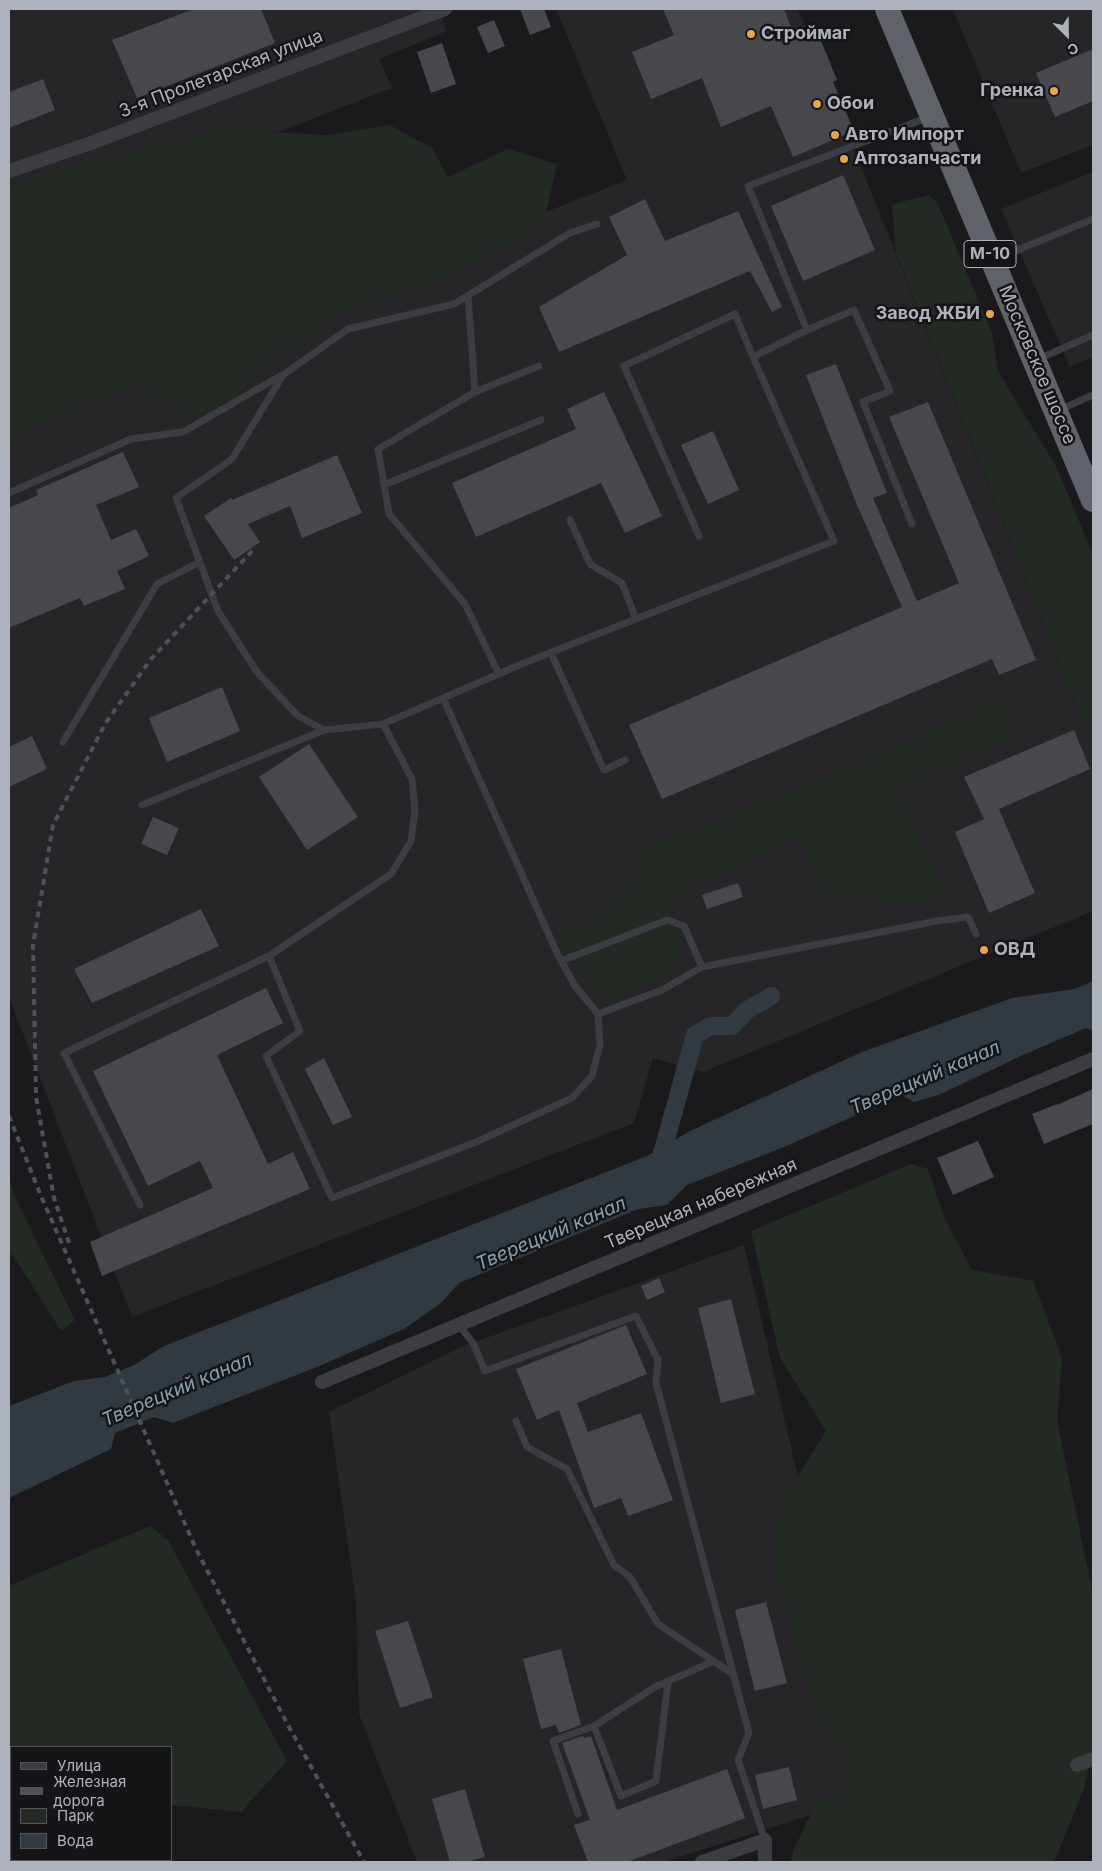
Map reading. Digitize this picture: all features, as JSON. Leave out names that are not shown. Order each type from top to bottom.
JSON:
[{"type":"highway","name":"Московское шоссе","points":[[887,9],[1093,500]]},
{"type":"street","name":"3-я Пролетарская улица","points":[[9,171],[91,144],[445,9]]},
{"type":"street","name":"Тверецкая набережная","points":[[322,1382],[1093,1058]]},
{"type":"street","points":[[1077,1765],[1093,1759]]},
{"type":"street","points":[[702,1862],[765,1840],[765,1862]]},
{"type":"lane","points":[[807,330],[748,186],[932,116]]},
{"type":"lane","points":[[993,261],[1093,219]]},
{"type":"lane","points":[[9,493],[131,439],[183,432],[283,375],[348,329],[454,304],[570,233],[597,224]]},
{"type":"lane","points":[[468,296],[475,392]]},
{"type":"lane","points":[[753,357],[807,330],[854,310],[890,391],[863,402],[912,524]]},
{"type":"lane","points":[[142,804],[324,730],[383,724],[551,652],[834,541],[735,314],[624,366],[699,536]]},
{"type":"lane","points":[[1035,360],[1093,335]]},
{"type":"lane","points":[[499,674],[465,604],[389,514],[378,449],[475,392],[539,366]]},
{"type":"lane","points":[[283,375],[232,459],[176,498],[218,610],[257,672],[298,716],[324,730]]},
{"type":"lane","points":[[1056,411],[1093,395]]},
{"type":"lane","points":[[384,485],[541,420]]},
{"type":"lane","points":[[570,520],[590,564],[622,584],[636,619]]},
{"type":"lane","points":[[63,742],[157,584],[200,562]]},
{"type":"lane","points":[[551,652],[604,770],[625,760]]},
{"type":"lane","points":[[269,956],[300,1031],[266,1056],[332,1198],[476,1142],[572,1098],[592,1076],[600,1046],[598,1014],[575,986],[561,961],[443,698]]},
{"type":"lane","points":[[140,1205],[64,1053],[269,956],[391,874],[411,841],[416,810],[412,779],[383,724]]},
{"type":"lane","points":[[598,1014],[662,990],[702,967],[936,921],[968,917],[976,934]]},
{"type":"lane","points":[[561,961],[667,920],[684,926],[702,967]]},
{"type":"lane","points":[[459,1325],[472,1343],[485,1371],[636,1316],[658,1360],[656,1383],[749,1733],[738,1760],[765,1840]]},
{"type":"lane","points":[[516,1421],[527,1447],[567,1469],[614,1564],[630,1577],[658,1624],[733,1674]]},
{"type":"lane","points":[[578,1814],[553,1741],[594,1726],[621,1707],[668,1682],[714,1662]]},
{"type":"lane","points":[[594,1726],[621,1796],[656,1781],[668,1682]]},
{"type":"shaded area","points":[[9,9],[438,9],[447,31],[379,59],[392,88],[9,236]]},
{"type":"shaded area","points":[[556,9],[798,9],[1084,726],[1093,722],[1093,911],[703,1072],[653,1058],[634,1123],[132,1317],[9,997],[9,424],[627,180]]},
{"type":"shaded area","points":[[953,9],[1093,9],[1093,145],[1021,173]]},
{"type":"shaded area","points":[[1093,172],[1093,357],[1070,367],[1001,209]]},
{"type":"shaded area","points":[[744,1245],[872,1795],[664,1862],[417,1862],[359,1714],[356,1602],[329,1412],[461,1347]]},
{"type":"green space","points":[[390,125],[432,148],[448,177],[508,149],[557,164],[544,222],[488,255],[397,297],[343,311],[282,351],[234,397],[188,419],[142,383],[91,401],[9,439],[9,189],[32,177],[220,130],[328,135]]},
{"type":"green space","points":[[930,195],[938,204],[992,333],[998,371],[1057,468],[1093,555],[1093,722],[1084,726],[896,253],[892,204]]},
{"type":"green space","points":[[1000,700],[1016,735],[897,788],[943,888],[930,905],[824,896],[803,840],[789,840],[668,898],[684,961],[665,977],[608,999],[582,974],[557,930],[600,922],[631,887],[643,849],[805,786]]},
{"type":"green space","points":[[911,1164],[928,1169],[944,1217],[972,1270],[1033,1281],[1062,1358],[1057,1420],[1093,1595],[1093,1749],[1084,1789],[1054,1862],[790,1862],[794,1849],[817,1801],[843,1791],[853,1763],[822,1723],[772,1567],[781,1503],[826,1431],[780,1358],[751,1231]]},
{"type":"green space","points":[[9,1179],[15,1197],[75,1320],[61,1331],[9,1252]]},
{"type":"green space","points":[[150,1526],[168,1540],[287,1761],[241,1812],[172,1805],[172,1746],[10,1746],[10,1861],[64,1861],[9,1862],[9,1586]]},
{"type":"water","name":"Тверецкий канал","points":[[1093,981],[1093,1031],[1086,1028],[1023,1055],[941,1094],[914,1102],[902,1095],[784,1147],[687,1185],[667,1205],[638,1209],[459,1283],[441,1303],[404,1329],[317,1367],[173,1423],[154,1417],[115,1433],[111,1449],[9,1498],[9,1406],[74,1381],[105,1377],[134,1365],[164,1346],[647,1156],[690,1131],[862,1052],[1012,998],[1075,989]]},
{"type":"building","points":[[194,9],[261,9],[275,43],[137,98],[112,40]]},
{"type":"building","points":[[520,9],[544,9],[551,27],[530,35]]},
{"type":"building","points":[[663,9],[784,9],[794,35],[815,26],[837,80],[833,82],[854,131],[793,157],[771,106],[721,127],[702,78],[651,99],[632,52],[674,35]]},
{"type":"building","points":[[494,20],[505,46],[488,53],[477,27]]},
{"type":"building","points":[[442,43],[456,84],[431,93],[417,52]]},
{"type":"building","points":[[1093,49],[1093,101],[1055,117],[1036,73]]},
{"type":"building","points":[[43,79],[55,110],[9,128],[9,92]]},
{"type":"building","points":[[843,175],[875,250],[803,281],[771,206]]},
{"type":"building","points":[[645,199],[665,241],[738,211],[782,307],[772,312],[750,271],[559,352],[539,307],[627,255],[609,217]]},
{"type":"building","points":[[836,364],[887,493],[873,498],[917,601],[959,583],[889,417],[928,402],[1036,660],[999,675],[992,659],[662,799],[629,725],[902,607],[857,505],[806,375]]},
{"type":"building","points":[[604,392],[662,516],[625,533],[601,483],[476,537],[452,483],[576,429],[567,409]]},
{"type":"building","points":[[713,431],[739,490],[708,504],[681,445]]},
{"type":"building","points":[[123,452],[139,487],[96,505],[111,540],[136,529],[149,556],[117,571],[125,589],[84,606],[80,598],[9,628],[9,508],[38,495],[36,490]]},
{"type":"building","points":[[337,455],[362,513],[302,538],[290,506],[248,524],[260,542],[234,560],[204,516],[231,498],[232,500]]},
{"type":"building","points":[[222,687],[240,731],[167,762],[149,718]]},
{"type":"building","points":[[1074,730],[1090,769],[999,809],[1035,893],[989,913],[955,832],[984,819],[964,777]]},
{"type":"building","points":[[32,736],[47,769],[9,787],[9,747]]},
{"type":"building","points":[[309,744],[358,817],[307,850],[259,777]]},
{"type":"building","points":[[153,817],[179,828],[167,855],[141,844]]},
{"type":"building","points":[[738,883],[743,897],[707,909],[702,895]]},
{"type":"building","points":[[201,909],[219,946],[92,1003],[74,969]]},
{"type":"building","points":[[266,988],[283,1023],[217,1055],[268,1164],[293,1152],[310,1189],[102,1276],[90,1242],[213,1188],[200,1161],[148,1186],[93,1071]]},
{"type":"building","points":[[324,1058],[352,1117],[333,1125],[305,1069]]},
{"type":"building","points":[[1093,1089],[1093,1124],[1044,1144],[1032,1114]]},
{"type":"building","points":[[978,1141],[994,1177],[953,1195],[937,1158]]},
{"type":"building","points":[[659,1278],[665,1292],[647,1300],[641,1286]]},
{"type":"building","points":[[731,1299],[755,1394],[721,1403],[698,1308]]},
{"type":"building","points":[[626,1325],[647,1374],[577,1403],[588,1432],[641,1413],[673,1500],[628,1516],[621,1498],[594,1508],[559,1410],[537,1420],[516,1369]]},
{"type":"building","points":[[766,1602],[787,1683],[755,1691],[735,1610]]},
{"type":"building","points":[[408,1621],[433,1697],[400,1708],[375,1631]]},
{"type":"building","points":[[561,1649],[581,1725],[559,1733],[556,1725],[541,1729],[523,1659]]},
{"type":"building","points":[[583,1736],[584,1738],[591,1736],[617,1810],[727,1769],[745,1818],[627,1862],[588,1862],[574,1825],[590,1820],[562,1743]]},
{"type":"building","points":[[789,1767],[797,1800],[763,1809],[755,1775]]},
{"type":"building","points":[[465,1789],[485,1857],[467,1862],[450,1862],[432,1799]]},
{"type":"waterway","points":[[658,1168],[695,1035],[710,1026],[732,1026],[746,1011],[771,996]]},
{"type":"railway","points":[[69,1243],[54,1198],[36,1097],[33,945],[53,825],[105,724],[151,659],[254,549]]},
{"type":"railway","points":[[9,1116],[41,1196],[196,1549],[289,1727],[364,1862]]},
{"type":"place","name":"Строймаг","points":[[751,34]]},
{"type":"place","name":"Гренка","points":[[1054,91]]},
{"type":"place","name":"Обои","points":[[817,104]]},
{"type":"place","name":"Авто Импорт","points":[[835,135]]},
{"type":"place","name":"Аптозапчасти","points":[[844,159]]},
{"type":"place","name":"Завод ЖБИ","points":[[990,314]]},
{"type":"place","name":"ОВД","points":[[984,950]]}]
